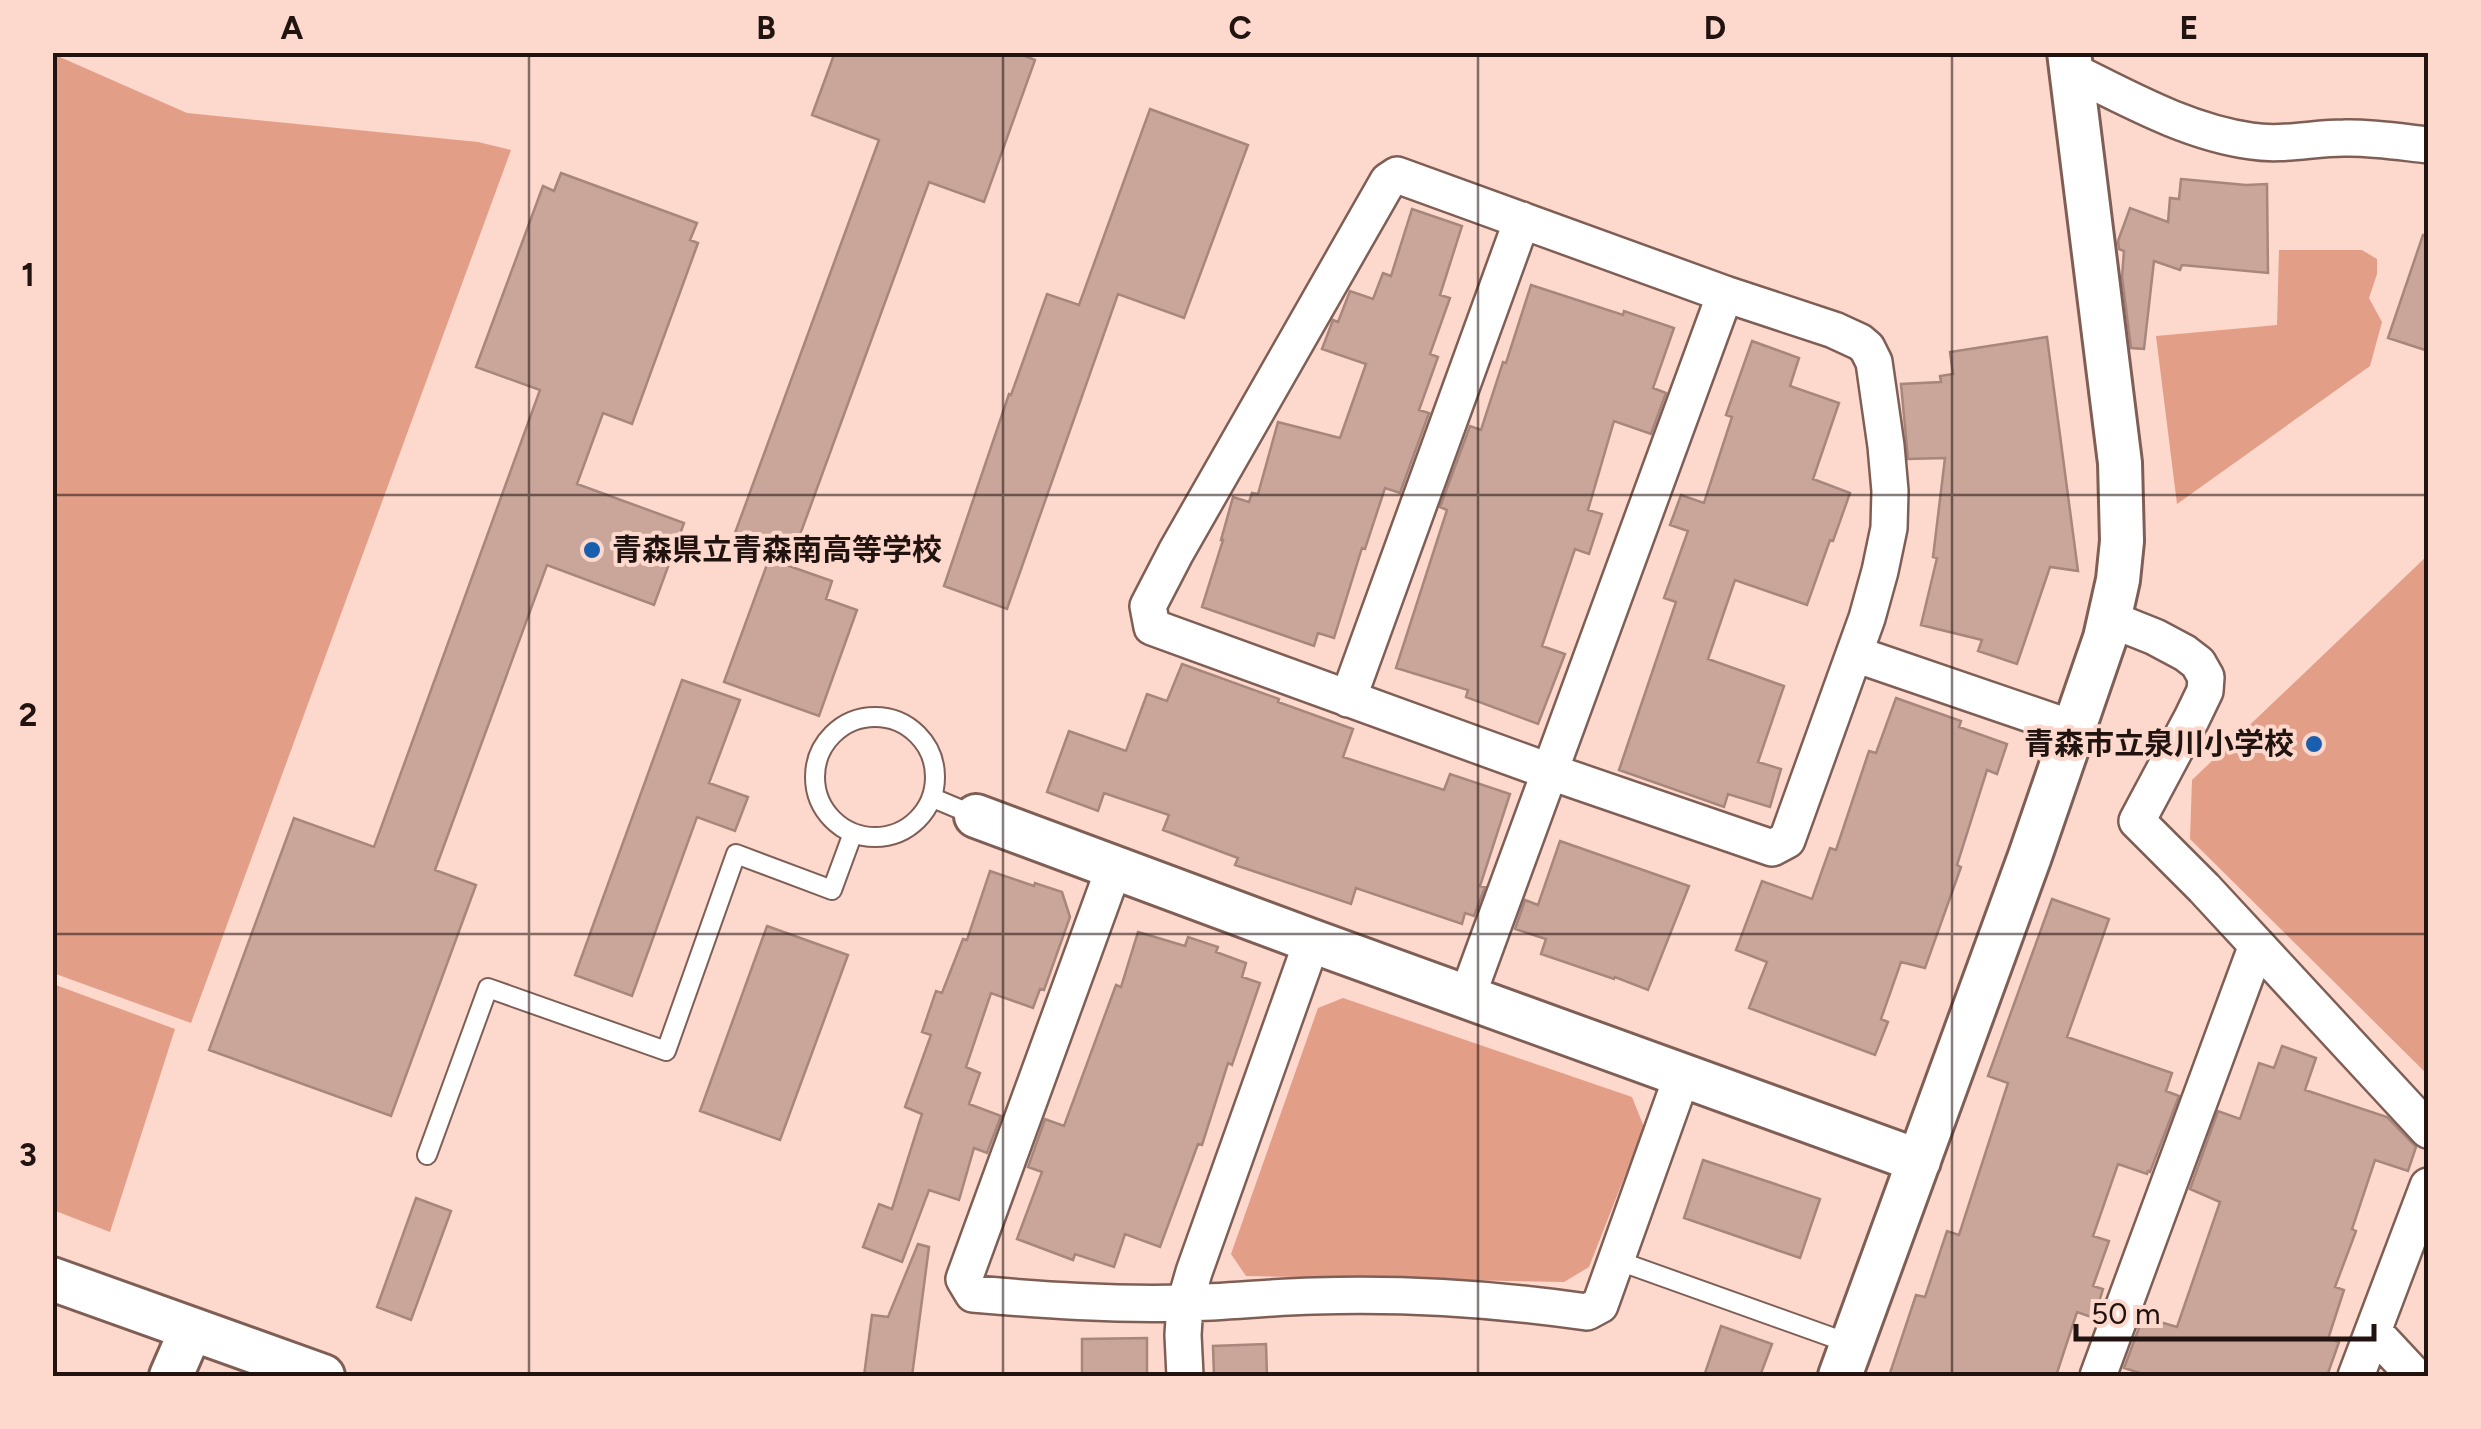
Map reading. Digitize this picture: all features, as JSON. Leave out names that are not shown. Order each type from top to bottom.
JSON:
[{"type":"street","points":[[2070,62],[2155,112],[2200,129],[2253,142],[2345,138],[2428,146]]},
{"type":"street","points":[[1846,1360],[2074,729],[2110,620],[2118,580],[2121,477],[2070,62]]},
{"type":"street","points":[[1396,175],[1725,294],[1834,330],[1868,348],[1874,362],[1889,476],[1889,528],[1880,571],[1855,654],[1787,840],[1772,848],[1152,627],[1148,606],[1186,535],[1388,181],[1396,175]]},
{"type":"street","points":[[1348,700],[1522,220]]},
{"type":"street","points":[[1467,997],[1725,294]]},
{"type":"street","points":[[2110,620],[2185,653],[2198,663],[2206,677],[2192,718],[2138,821],[2428,1130]]},
{"type":"street","points":[[1855,654],[2074,729]]},
{"type":"street","points":[[976,816],[1919,1161]]},
{"type":"street","points":[[1114,868],[964,1279],[973,1294],[1055,1301],[1185,1303],[1380,1295],[1481,1300],[1587,1312],[1600,1306],[1682,1076]]},
{"type":"street","points":[[1185,1376],[1185,1303],[1194,1272],[1312,941]]},
{"type":"street","points":[[2098,1376],[2258,946]]},
{"type":"street","points":[[2356,1376],[2428,1186]]},
{"type":"street","points":[[52,1279],[323,1376]]},
{"type":"street","points":[[171,1376],[191,1330]]},
{"type":"street","points":[[2373,1330],[2414,1376]]},
{"type":"lane","points":[[868,717],[889,718],[908,726],[923,740],[933,758],[933,798],[923,815],[890,836],[871,838],[853,833],[836,823],[823,808],[816,790],[820,752],[832,735],[848,723],[868,717]]},
{"type":"lane","points":[[933,798],[976,816]]},
{"type":"lane","points":[[427,1155],[488,988],[666,1051],[736,854],[832,890],[853,833]]},
{"type":"lane","points":[[1616,1260],[1846,1360]]},
{"type":"shaded area","points":[[53,54],[187,113],[478,142],[511,150],[191,1023],[53,973]]},
{"type":"shaded area","points":[[2279,250],[2362,250],[2377,259],[2377,274],[2369,298],[2382,322],[2370,366],[2177,504],[2156,336],[2277,325]]},
{"type":"shaded area","points":[[2428,555],[2428,1075],[2190,839],[2192,780]]},
{"type":"shaded area","points":[[53,984],[175,1029],[110,1232],[53,1210]]},
{"type":"shaded area","points":[[1343,998],[1632,1097],[1644,1127],[1589,1267],[1564,1282],[1246,1276],[1231,1254],[1318,1008]]},
{"type":"building","points":[[835,52],[1015,52],[1035,60],[984,202],[929,182],[793,554],[735,533],[879,140],[812,115]]},
{"type":"building","points":[[1150,109],[1248,145],[1184,318],[1118,294],[1007,609],[944,586],[1047,294],[1079,305]]},
{"type":"building","points":[[561,173],[697,223],[690,240],[698,243],[632,424],[603,413],[577,484],[684,523],[654,605],[547,565],[435,870],[476,885],[391,1116],[209,1050],[294,818],[374,847],[540,390],[476,367],[543,186],[554,191]]},
{"type":"building","points":[[2181,179],[2267,184],[2268,273],[2182,265],[2180,270],[2154,261],[2144,349],[2131,348],[2122,277],[2124,251],[2119,249],[2118,241],[2130,208],[2168,222],[2170,198],[2179,199]]},
{"type":"building","points":[[1412,209],[1462,226],[1440,295],[1450,298],[1430,354],[1438,357],[1419,410],[1429,413],[1400,493],[1385,488],[1334,638],[1318,633],[1314,646],[1202,607],[1233,497],[1249,502],[1252,493],[1258,494],[1278,422],[1340,438],[1366,364],[1322,349],[1350,291],[1373,299],[1383,273],[1391,276]]},
{"type":"building","points":[[2423,235],[2428,236],[2428,351],[2388,338]]},
{"type":"building","points":[[1531,285],[1674,328],[1653,388],[1666,393],[1651,434],[1614,421],[1588,510],[1602,514],[1589,554],[1575,549],[1542,646],[1565,654],[1538,724],[1466,697],[1468,690],[1396,668],[1447,510],[1440,507],[1470,426],[1481,430]]},
{"type":"building","points":[[2047,337],[2078,571],[2050,567],[2017,664],[1978,651],[1982,640],[1921,625],[1937,558],[1933,557],[1945,458],[1908,459],[1901,384],[1941,382],[1940,376],[1953,374],[1950,352]]},
{"type":"building","points":[[1752,341],[1799,358],[1790,386],[1839,403],[1813,479],[1850,493],[1807,605],[1735,580],[1708,659],[1784,686],[1758,762],[1781,769],[1770,807],[1728,794],[1724,807],[1619,770],[1676,602],[1664,598],[1688,531],[1670,525],[1681,495],[1704,503],[1732,417],[1726,415]]},
{"type":"building","points":[[769,559],[832,581],[826,599],[857,610],[819,716],[724,682]]},
{"type":"building","points":[[1182,664],[1353,729],[1343,757],[1444,790],[1450,774],[1510,794],[1474,916],[1465,913],[1462,924],[1356,888],[1351,904],[1235,865],[1238,858],[1163,830],[1169,815],[1104,793],[1098,811],[1047,792],[1069,731],[1126,751],[1147,694],[1167,701]]},
{"type":"building","points":[[682,680],[740,700],[709,783],[748,797],[735,831],[697,817],[632,996],[575,975]]},
{"type":"building","points":[[1896,698],[1961,721],[1959,727],[2007,744],[1997,774],[1987,770],[1957,865],[1961,867],[1925,968],[1901,962],[1881,1019],[1888,1022],[1875,1055],[1749,1008],[1767,962],[1736,950],[1762,881],[1812,899],[1830,848],[1836,850],[1869,751],[1876,753]]},
{"type":"building","points":[[1560,841],[1689,886],[1648,990],[1541,954],[1546,939],[1515,929],[1525,900],[1538,905]]},
{"type":"building","points":[[990,871],[1062,892],[1070,917],[1044,990],[1040,989],[1033,1008],[991,993],[966,1067],[980,1073],[969,1104],[1001,1116],[987,1153],[974,1148],[959,1200],[929,1190],[902,1262],[863,1247],[879,1204],[892,1209],[922,1114],[905,1107],[931,1035],[922,1032],[936,991],[942,993],[963,939],[967,940]]},
{"type":"building","points":[[2052,899],[2109,919],[2067,1037],[2172,1073],[2166,1091],[2179,1096],[2150,1172],[2118,1164],[2093,1236],[2109,1241],[2093,1286],[2103,1289],[2094,1318],[2077,1312],[2056,1376],[1889,1376],[1916,1295],[1925,1297],[1947,1231],[1959,1235],[2008,1083],[1988,1076]]},
{"type":"building","points":[[767,926],[848,955],[780,1140],[700,1111]]},
{"type":"building","points":[[1138,932],[1185,946],[1188,937],[1218,947],[1216,952],[1246,963],[1242,977],[1260,983],[1232,1065],[1228,1063],[1202,1145],[1198,1144],[1160,1247],[1125,1234],[1114,1267],[1075,1254],[1073,1260],[1017,1239],[1042,1172],[1028,1167],[1045,1119],[1064,1126],[1116,985],[1121,987]]},
{"type":"building","points":[[2282,1046],[2316,1058],[2305,1090],[2387,1117],[2416,1147],[2408,1171],[2375,1160],[2352,1229],[2356,1231],[2335,1287],[2344,1290],[2328,1339],[2339,1342],[2327,1376],[2149,1376],[2124,1368],[2143,1317],[2177,1327],[2220,1202],[2190,1189],[2218,1111],[2240,1119],[2259,1063],[2274,1068]]},
{"type":"building","points":[[1703,1160],[1820,1199],[1800,1258],[1684,1218]]},
{"type":"building","points":[[416,1198],[451,1211],[411,1320],[377,1307]]},
{"type":"building","points":[[918,1244],[929,1247],[912,1376],[864,1376],[872,1315],[888,1317]]},
{"type":"building","points":[[1721,1326],[1772,1344],[1760,1376],[1704,1376]]},
{"type":"building","points":[[1147,1338],[1147,1376],[1082,1376],[1082,1339]]},
{"type":"building","points":[[1266,1344],[1267,1376],[1214,1376],[1213,1346]]},
{"type":"place","name":"青森県立青森南高等学校","points":[[592,550]]},
{"type":"place","name":"青森市立泉川小学校","points":[[2314,744]]}]
